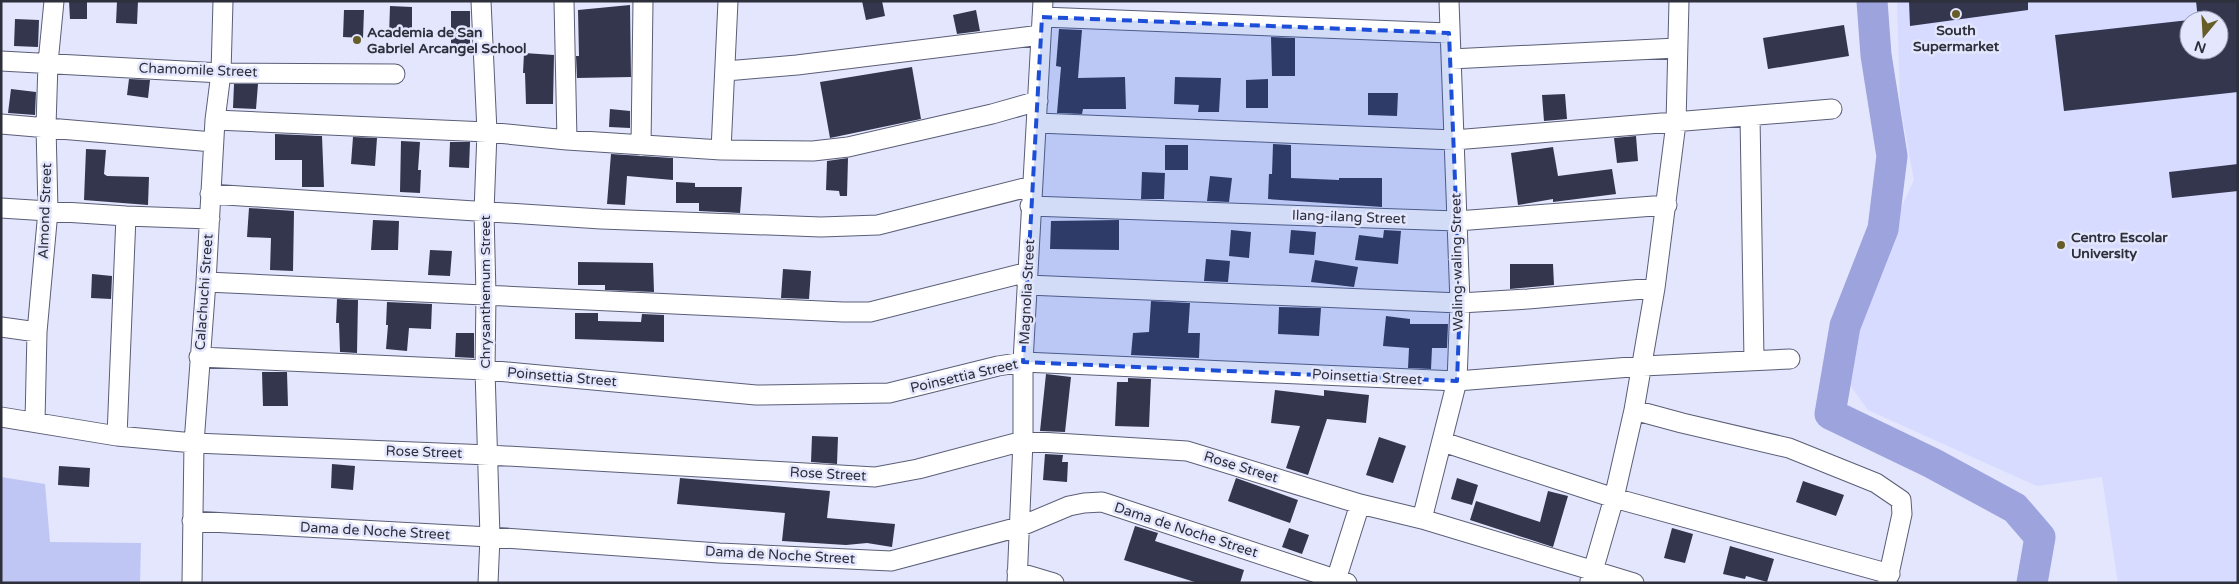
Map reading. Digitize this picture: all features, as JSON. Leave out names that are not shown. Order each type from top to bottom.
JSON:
[{"type":"street","name":"Almond Street","points":[[35,421],[37,332],[48,211],[46,126],[48,63],[54,1]]},
{"type":"street","name":"Calachuchi Street","points":[[192,583],[194,443],[210,219],[214,120],[221,73],[223,1]]},
{"type":"street","name":"Chrysanthemum Street","points":[[481,1],[487,132],[484,212],[485,370],[490,537],[488,583]]},
{"type":"street","points":[[564,1],[566,140]]},
{"type":"street","points":[[641,146],[643,1]]},
{"type":"street","points":[[721,150],[728,1]]},
{"type":"street","name":"Waling-waling Street","points":[[1422,519],[1457,381],[1460,303],[1449,1]]},
{"type":"street","points":[[1591,576],[1614,498],[1634,410],[1656,288],[1676,123],[1679,1]]},
{"type":"street","points":[[726,71],[797,65],[1042,18],[1449,33]]},
{"type":"street","name":"Magnolia Street","points":[[1017,577],[1023,441],[1023,362],[1030,206],[1037,123],[1042,18]]},
{"type":"street","points":[[1451,59],[1677,48]]},
{"type":"street","name":"Chamomile Street","points":[[1,61],[221,73],[395,74]]},
{"type":"street","points":[[214,120],[487,132],[641,146],[721,150],[813,150],[848,147],[992,114],[1038,101]]},
{"type":"street","points":[[1037,123],[1454,140],[1832,109]]},
{"type":"street","points":[[1750,116],[1754,360]]},
{"type":"street","points":[[1,124],[46,126],[213,142]]},
{"type":"street","points":[[210,194],[484,212],[707,224],[821,227],[878,225],[1032,186]]},
{"type":"street","name":"Ilang-ilang Street","points":[[1030,206],[1457,221],[1667,205]]},
{"type":"street","points":[[1,208],[210,219]]},
{"type":"street","points":[[117,436],[126,216]]},
{"type":"street","points":[[206,282],[843,312],[870,312],[1027,278],[1460,303],[1528,300],[1656,288]]},
{"type":"street","points":[[1,327],[37,332]]},
{"type":"street","name":"Poinsettia Street","points":[[199,357],[485,370],[756,395],[889,393],[998,366],[1023,362],[1457,381],[1643,366],[1790,359]]},
{"type":"street","points":[[1443,442],[1614,498],[1888,578],[1902,514],[1901,500],[1893,493],[1876,483],[1789,448],[1634,410]]},
{"type":"street","name":"Rose Street","points":[[1,417],[35,421],[117,436],[194,443],[489,455],[875,477],[918,469],[1023,441],[1188,451],[1360,504],[1422,519],[1591,576],[1634,583]]},
{"type":"street","name":"Dama de Noche Street","points":[[192,521],[490,537],[719,553],[891,561],[1019,527],[1069,506],[1102,502],[1339,582]]},
{"type":"street","points":[[1339,582],[1360,504]]},
{"type":"street","points":[[1017,577],[1054,583]]},
{"type":"highlighted area","points":[[1042,17],[1449,33],[1460,303],[1457,381],[1023,362]]},
{"type":"shaded area","name":"Centro Escolar University","points":[[1897,1],[2238,1],[2238,583],[2118,583],[2102,477],[2037,486],[1868,410],[1847,381],[1844,343],[1854,309],[1914,180],[1900,104]]},
{"type":"shaded area","points":[[1,477],[45,484],[50,542],[141,543],[140,583],[1,583]]},
{"type":"building","points":[[69,1],[87,1],[87,19],[70,19]]},
{"type":"building","points":[[117,1],[138,1],[137,24],[116,23]]},
{"type":"building","points":[[862,1],[882,1],[885,16],[866,20]]},
{"type":"building","name":"South Supermarket","points":[[1909,1],[2028,1],[2028,10],[1910,26]]},
{"type":"building","points":[[2196,1],[2238,1],[2238,92],[2064,111],[2055,35],[2179,21],[2179,60],[2229,60],[2229,10],[2197,10]]},
{"type":"building","points":[[630,5],[631,77],[577,78],[576,56],[579,56],[578,10]]},
{"type":"building","points":[[390,6],[412,7],[412,37],[389,36]]},
{"type":"building","points":[[344,10],[364,10],[363,38],[343,37]]},
{"type":"building","points":[[976,10],[980,31],[957,34],[953,15]]},
{"type":"building","points":[[451,11],[470,11],[470,53],[451,53]]},
{"type":"building","points":[[15,19],[39,20],[38,47],[14,46]]},
{"type":"building","points":[[1844,25],[1849,56],[1768,69],[1763,38]]},
{"type":"building","points":[[1059,29],[1082,30],[1078,78],[1125,77],[1126,109],[1083,109],[1082,114],[1057,113],[1061,67],[1056,66]]},
{"type":"building","points":[[1271,37],[1295,38],[1295,76],[1272,76]]},
{"type":"building","points":[[524,53],[554,55],[553,104],[526,104],[525,73],[523,73]]},
{"type":"building","points":[[912,67],[921,119],[830,138],[820,82]]},
{"type":"building","points":[[1175,77],[1221,78],[1219,112],[1198,112],[1199,105],[1174,104]]},
{"type":"building","points":[[129,79],[150,80],[148,98],[127,95]]},
{"type":"building","points":[[1268,79],[1268,108],[1246,108],[1246,80]]},
{"type":"building","points":[[234,84],[258,84],[256,109],[233,108]]},
{"type":"building","points":[[11,89],[36,92],[35,115],[8,113]]},
{"type":"building","points":[[1368,93],[1398,93],[1397,116],[1368,115]]},
{"type":"building","points":[[1565,94],[1567,119],[1544,121],[1542,95]]},
{"type":"building","points":[[610,109],[630,111],[630,128],[609,127]]},
{"type":"building","points":[[275,134],[322,136],[324,187],[302,187],[302,160],[275,160]]},
{"type":"building","points":[[1636,136],[1638,161],[1617,163],[1614,138]]},
{"type":"building","points":[[353,137],[377,138],[375,166],[351,164]]},
{"type":"building","points":[[401,141],[420,142],[418,170],[421,170],[420,193],[400,192]]},
{"type":"building","points":[[450,142],[470,142],[469,168],[449,167]]},
{"type":"building","points":[[1273,144],[1291,145],[1291,178],[1339,180],[1339,178],[1382,178],[1382,207],[1268,199],[1269,174],[1272,174]]},
{"type":"building","points":[[1165,145],[1188,145],[1188,170],[1165,170]]},
{"type":"building","points":[[1553,147],[1558,176],[1612,169],[1616,194],[1553,202],[1553,199],[1518,205],[1511,153]]},
{"type":"building","points":[[86,149],[106,150],[104,174],[107,176],[149,177],[148,205],[84,200]]},
{"type":"building","points":[[611,154],[673,158],[673,180],[627,176],[625,205],[607,204]]},
{"type":"building","points":[[848,158],[847,196],[840,196],[839,191],[826,190],[827,161]]},
{"type":"building","points":[[2238,164],[2238,191],[2172,198],[2169,172]]},
{"type":"building","points":[[1142,172],[1165,173],[1164,199],[1141,199]]},
{"type":"building","points":[[1210,176],[1232,178],[1229,202],[1207,201]]},
{"type":"building","points":[[676,182],[695,183],[695,187],[742,187],[740,213],[699,211],[699,203],[676,203]]},
{"type":"building","points":[[249,208],[294,211],[293,271],[270,270],[271,238],[247,237]]},
{"type":"building","points":[[373,220],[399,221],[398,250],[371,250]]},
{"type":"building","points":[[1119,220],[1119,250],[1050,249],[1051,221]]},
{"type":"building","points":[[1231,230],[1251,232],[1249,258],[1229,256]]},
{"type":"building","points":[[1291,230],[1316,232],[1314,255],[1289,253]]},
{"type":"building","points":[[1384,230],[1401,231],[1398,264],[1355,260],[1359,235],[1383,238]]},
{"type":"building","points":[[430,250],[452,251],[450,276],[428,275]]},
{"type":"building","points":[[1206,259],[1230,261],[1228,282],[1204,281]]},
{"type":"building","points":[[1315,260],[1358,267],[1354,287],[1311,282]]},
{"type":"building","points":[[578,262],[653,263],[654,292],[605,290],[605,285],[578,285]]},
{"type":"building","points":[[1510,264],[1553,264],[1554,285],[1510,289]]},
{"type":"building","points":[[783,269],[811,271],[809,299],[781,298]]},
{"type":"building","points":[[92,274],[112,276],[111,299],[91,298]]},
{"type":"building","points":[[337,299],[358,300],[357,353],[340,352],[339,323],[336,323]]},
{"type":"building","points":[[1151,301],[1190,303],[1188,333],[1200,333],[1199,358],[1131,355],[1133,333],[1149,332]]},
{"type":"building","points":[[387,302],[432,304],[431,329],[409,328],[407,351],[386,349]]},
{"type":"building","points":[[1279,307],[1321,308],[1319,336],[1278,334]]},
{"type":"building","points":[[575,313],[598,313],[598,321],[641,322],[642,314],[664,315],[664,342],[575,339]]},
{"type":"building","points":[[1386,316],[1410,319],[1410,324],[1448,324],[1447,348],[1432,348],[1431,369],[1408,368],[1409,348],[1383,346]]},
{"type":"building","points":[[456,333],[474,333],[474,358],[455,357]]},
{"type":"building","points":[[262,372],[287,372],[288,406],[263,406]]},
{"type":"building","points":[[1046,374],[1071,377],[1065,432],[1040,431]]},
{"type":"building","points":[[1128,378],[1151,379],[1149,427],[1115,426],[1117,382],[1128,382]]},
{"type":"building","points":[[1275,390],[1324,396],[1324,390],[1369,395],[1366,423],[1327,419],[1308,475],[1286,468],[1300,426],[1271,423]]},
{"type":"building","points":[[812,436],[838,437],[837,464],[811,462]]},
{"type":"building","points":[[1379,437],[1406,446],[1393,483],[1366,475]]},
{"type":"building","points":[[1045,454],[1063,455],[1062,462],[1068,462],[1067,482],[1043,480]]},
{"type":"building","points":[[332,464],[355,466],[353,490],[331,488]]},
{"type":"building","points":[[59,466],[90,468],[89,487],[58,485]]},
{"type":"building","points":[[680,478],[830,491],[827,518],[895,524],[892,547],[867,543],[846,545],[782,541],[785,513],[677,504]]},
{"type":"building","points":[[1236,478],[1298,500],[1290,523],[1228,501]]},
{"type":"building","points":[[1457,478],[1478,485],[1472,505],[1451,499]]},
{"type":"building","points":[[1803,481],[1844,495],[1836,516],[1796,502]]},
{"type":"building","points":[[1548,491],[1568,496],[1553,547],[1470,520],[1476,501],[1540,522]]},
{"type":"building","points":[[1135,526],[1158,533],[1155,541],[1244,570],[1240,583],[1198,583],[1124,560]]},
{"type":"building","points":[[1289,528],[1309,535],[1302,554],[1282,547]]},
{"type":"building","points":[[1672,528],[1693,534],[1685,563],[1664,558]]},
{"type":"building","points":[[1730,546],[1774,559],[1767,582],[1746,576],[1745,579],[1723,574]]},
{"type":"waterway","points":[[1872,1],[1876,55],[1892,156],[1883,229],[1845,326],[1830,414],[1932,463],[2015,508],[2040,537],[2032,583]]},
{"type":"place","name":"South Supermarket","points":[[1956,14]]},
{"type":"place","name":"Academia de San Gabriel Arcangel School","points":[[357,40]]},
{"type":"place","name":"Centro Escolar University","points":[[2061,245]]}]
